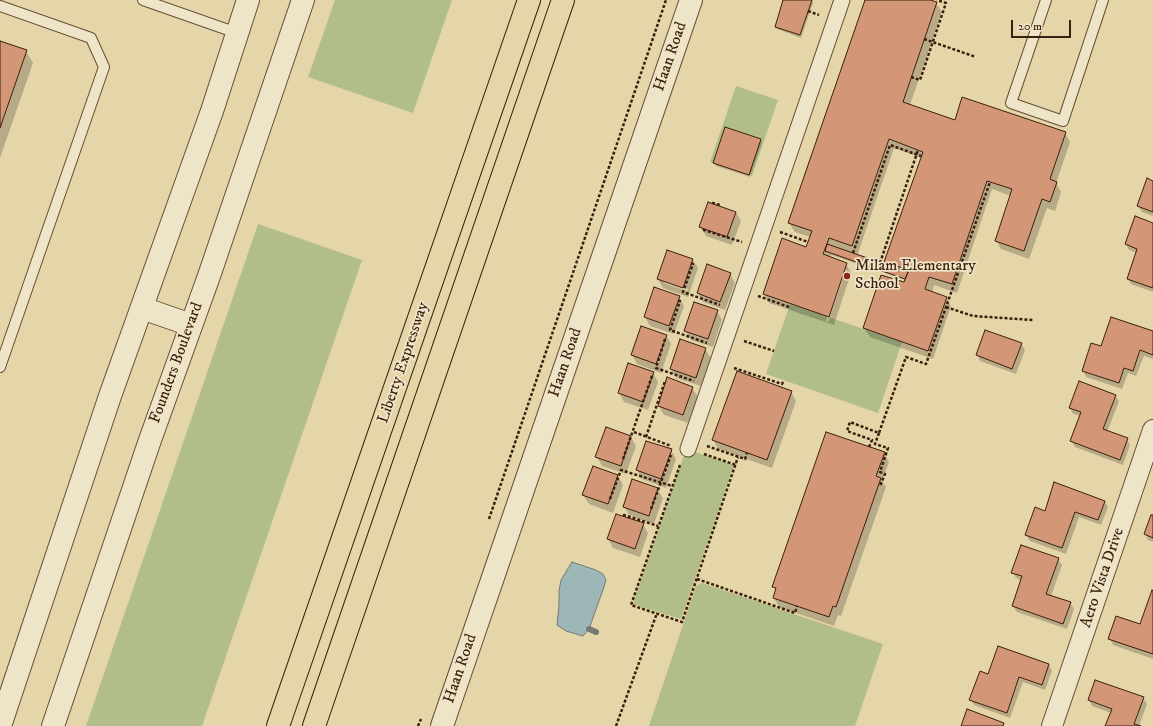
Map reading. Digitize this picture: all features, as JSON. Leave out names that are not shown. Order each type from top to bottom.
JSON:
[{"type":"highway","name":"Liberty Expressway","points":[[278,726],[529,0]]},
{"type":"highway","name":"Liberty Expressway","points":[[314,726],[563,0]]},
{"type":"street","points":[[1,720],[110,396],[212,111],[248,0]]},
{"type":"street","name":"Founders Boulevard","points":[[53,726],[147,447],[191,325],[303,0]]},
{"type":"street","name":"Haan Road","points":[[442,726],[691,0]]},
{"type":"street","points":[[691,448],[710,386],[842,0]]},
{"type":"street","points":[[142,308],[191,325]]},
{"type":"street","name":"Aero Vista Drive","points":[[1052,726],[1153,430]]},
{"type":"lane","points":[[143,0],[170,4],[237,33]]},
{"type":"lane","points":[[1046,0],[1011,103],[1062,121],[1103,0]]},
{"type":"lane","points":[[0,6],[91,38],[104,67],[0,367]]},
{"type":"path","points":[[488,522],[666,0]]},
{"type":"path","points":[[911,77],[920,80],[933,42],[946,3],[937,0]]},
{"type":"path","points":[[924,39],[976,57]]},
{"type":"path","points":[[852,253],[890,145],[921,156]]},
{"type":"path","points":[[880,263],[918,150]]},
{"type":"path","points":[[880,486],[884,474],[880,472],[888,448],[875,444],[879,432],[906,358],[926,364],[990,182]]},
{"type":"path","points":[[903,196],[908,197]]},
{"type":"path","points":[[713,204],[720,205]]},
{"type":"path","points":[[899,207],[904,208]]},
{"type":"path","points":[[896,217],[900,219]]},
{"type":"path","points":[[704,229],[757,248]]},
{"type":"path","points":[[774,230],[808,242]]},
{"type":"path","points":[[889,235],[894,237]]},
{"type":"path","points":[[886,245],[890,246]]},
{"type":"path","points":[[691,263],[693,264],[683,292],[736,310]]},
{"type":"path","points":[[752,294],[789,307]]},
{"type":"path","points":[[678,301],[680,301],[670,330],[723,348]]},
{"type":"path","points":[[946,307],[973,316],[1033,320]]},
{"type":"path","points":[[665,339],[656,368],[710,386]]},
{"type":"path","points":[[737,339],[774,351]]},
{"type":"path","points":[[727,366],[782,384],[784,380]]},
{"type":"path","points":[[624,459],[652,376]]},
{"type":"path","points":[[646,437],[665,381],[666,382]]},
{"type":"path","points":[[869,447],[872,440],[846,431],[850,422],[879,432]]},
{"type":"path","points":[[634,432],[646,437],[691,448],[745,459],[747,453]]},
{"type":"path","points":[[691,448],[736,465]]},
{"type":"path","points":[[691,448],[672,486],[631,605],[682,622],[738,457]]},
{"type":"path","points":[[651,509],[670,454]]},
{"type":"path","points":[[610,499],[621,470],[672,486]]},
{"type":"path","points":[[624,516],[658,526]]},
{"type":"path","points":[[696,579],[795,612],[797,606]]},
{"type":"path","points":[[616,726],[656,613]]},
{"type":"path","points":[[418,726],[421,718]]},
{"type":"green space","points":[[335,0],[452,0],[413,113],[308,77]]},
{"type":"green space","points":[[736,86],[778,100],[752,176],[710,162]]},
{"type":"green space","points":[[258,224],[362,260],[202,726],[86,726]]},
{"type":"green space","points":[[790,304],[902,342],[878,413],[766,374]]},
{"type":"green space","points":[[686,449],[734,465],[681,619],[633,604]]},
{"type":"green space","points":[[702,583],[883,644],[855,726],[649,726],[696,586]]},
{"type":"water","points":[[572,562],[596,570],[603,574],[606,580],[589,629],[583,636],[566,631],[557,625],[561,580]]},
{"type":"building","points":[[783,0],[812,0],[800,35],[775,27]]},
{"type":"building","points":[[865,0],[930,0],[937,2],[903,102],[955,120],[962,97],[1066,132],[1050,179],[1057,182],[1050,202],[1042,199],[1024,251],[995,241],[1012,189],[987,181],[952,284],[929,277],[925,289],[947,297],[928,351],[863,328],[881,275],[904,282],[909,270],[884,262],[923,152],[889,139],[852,246],[829,238],[823,254],[847,263],[829,317],[763,294],[782,238],[806,247],[812,231],[788,223]]},
{"type":"building","points":[[0,41],[27,50],[0,128]]},
{"type":"building","points":[[725,127],[761,139],[749,175],[713,163]]},
{"type":"building","points":[[1147,178],[1153,181],[1153,212],[1137,206]]},
{"type":"building","points":[[708,202],[736,212],[727,237],[699,227]]},
{"type":"building","points":[[1135,216],[1153,223],[1153,288],[1127,279],[1137,249],[1125,244]]},
{"type":"building","points":[[827,244],[908,272],[905,279],[825,251]]},
{"type":"building","points":[[667,250],[693,259],[683,288],[657,279]]},
{"type":"building","points":[[707,264],[731,273],[720,302],[697,293]]},
{"type":"building","points":[[654,287],[680,296],[669,326],[644,317]]},
{"type":"building","points":[[694,302],[718,310],[708,339],[684,331]]},
{"type":"building","points":[[1111,317],[1153,331],[1153,355],[1140,350],[1133,371],[1124,368],[1119,383],[1082,371],[1091,343],[1101,346]]},
{"type":"building","points":[[641,326],[667,335],[656,364],[631,355]]},
{"type":"building","points":[[985,330],[1022,343],[1012,369],[976,355]]},
{"type":"building","points":[[680,339],[706,348],[696,378],[670,369]]},
{"type":"building","points":[[628,363],[654,372],[643,402],[618,393]]},
{"type":"building","points":[[737,371],[792,391],[767,460],[712,440]]},
{"type":"building","points":[[667,377],[693,387],[683,415],[658,406]]},
{"type":"building","points":[[1079,381],[1116,395],[1103,429],[1128,438],[1120,460],[1070,441],[1081,412],[1069,408]]},
{"type":"building","points":[[606,427],[631,436],[621,466],[595,457]]},
{"type":"building","points":[[826,432],[885,452],[876,476],[881,478],[836,607],[833,606],[829,617],[773,598],[776,588],[772,587]]},
{"type":"building","points":[[646,441],[672,449],[661,479],[636,470]]},
{"type":"building","points":[[593,466],[618,475],[608,504],[582,495]]},
{"type":"building","points":[[632,479],[658,488],[649,516],[623,507]]},
{"type":"building","points":[[1054,482],[1105,501],[1098,520],[1075,512],[1062,548],[1025,535],[1035,507],[1045,511]]},
{"type":"building","points":[[616,514],[644,523],[635,549],[607,539]]},
{"type":"building","points":[[1151,515],[1153,515],[1153,538],[1144,534]]},
{"type":"building","points":[[1021,545],[1059,558],[1046,594],[1071,602],[1063,624],[1012,606],[1022,576],[1011,573]]},
{"type":"building","points":[[1152,590],[1153,654],[1108,639],[1116,616],[1140,624]]},
{"type":"building","points":[[998,646],[1049,664],[1042,685],[1019,677],[1007,713],[969,700],[980,671],[988,674]]},
{"type":"building","points":[[1095,680],[1144,697],[1134,724],[1141,726],[1105,726],[1112,709],[1088,700]]},
{"type":"building","points":[[967,709],[1004,723],[1003,726],[961,726]]},
{"type":"waterway","points":[[589,629],[596,632]]},
{"type":"place","name":"Milam Elementary School","points":[[847,276]]}]
